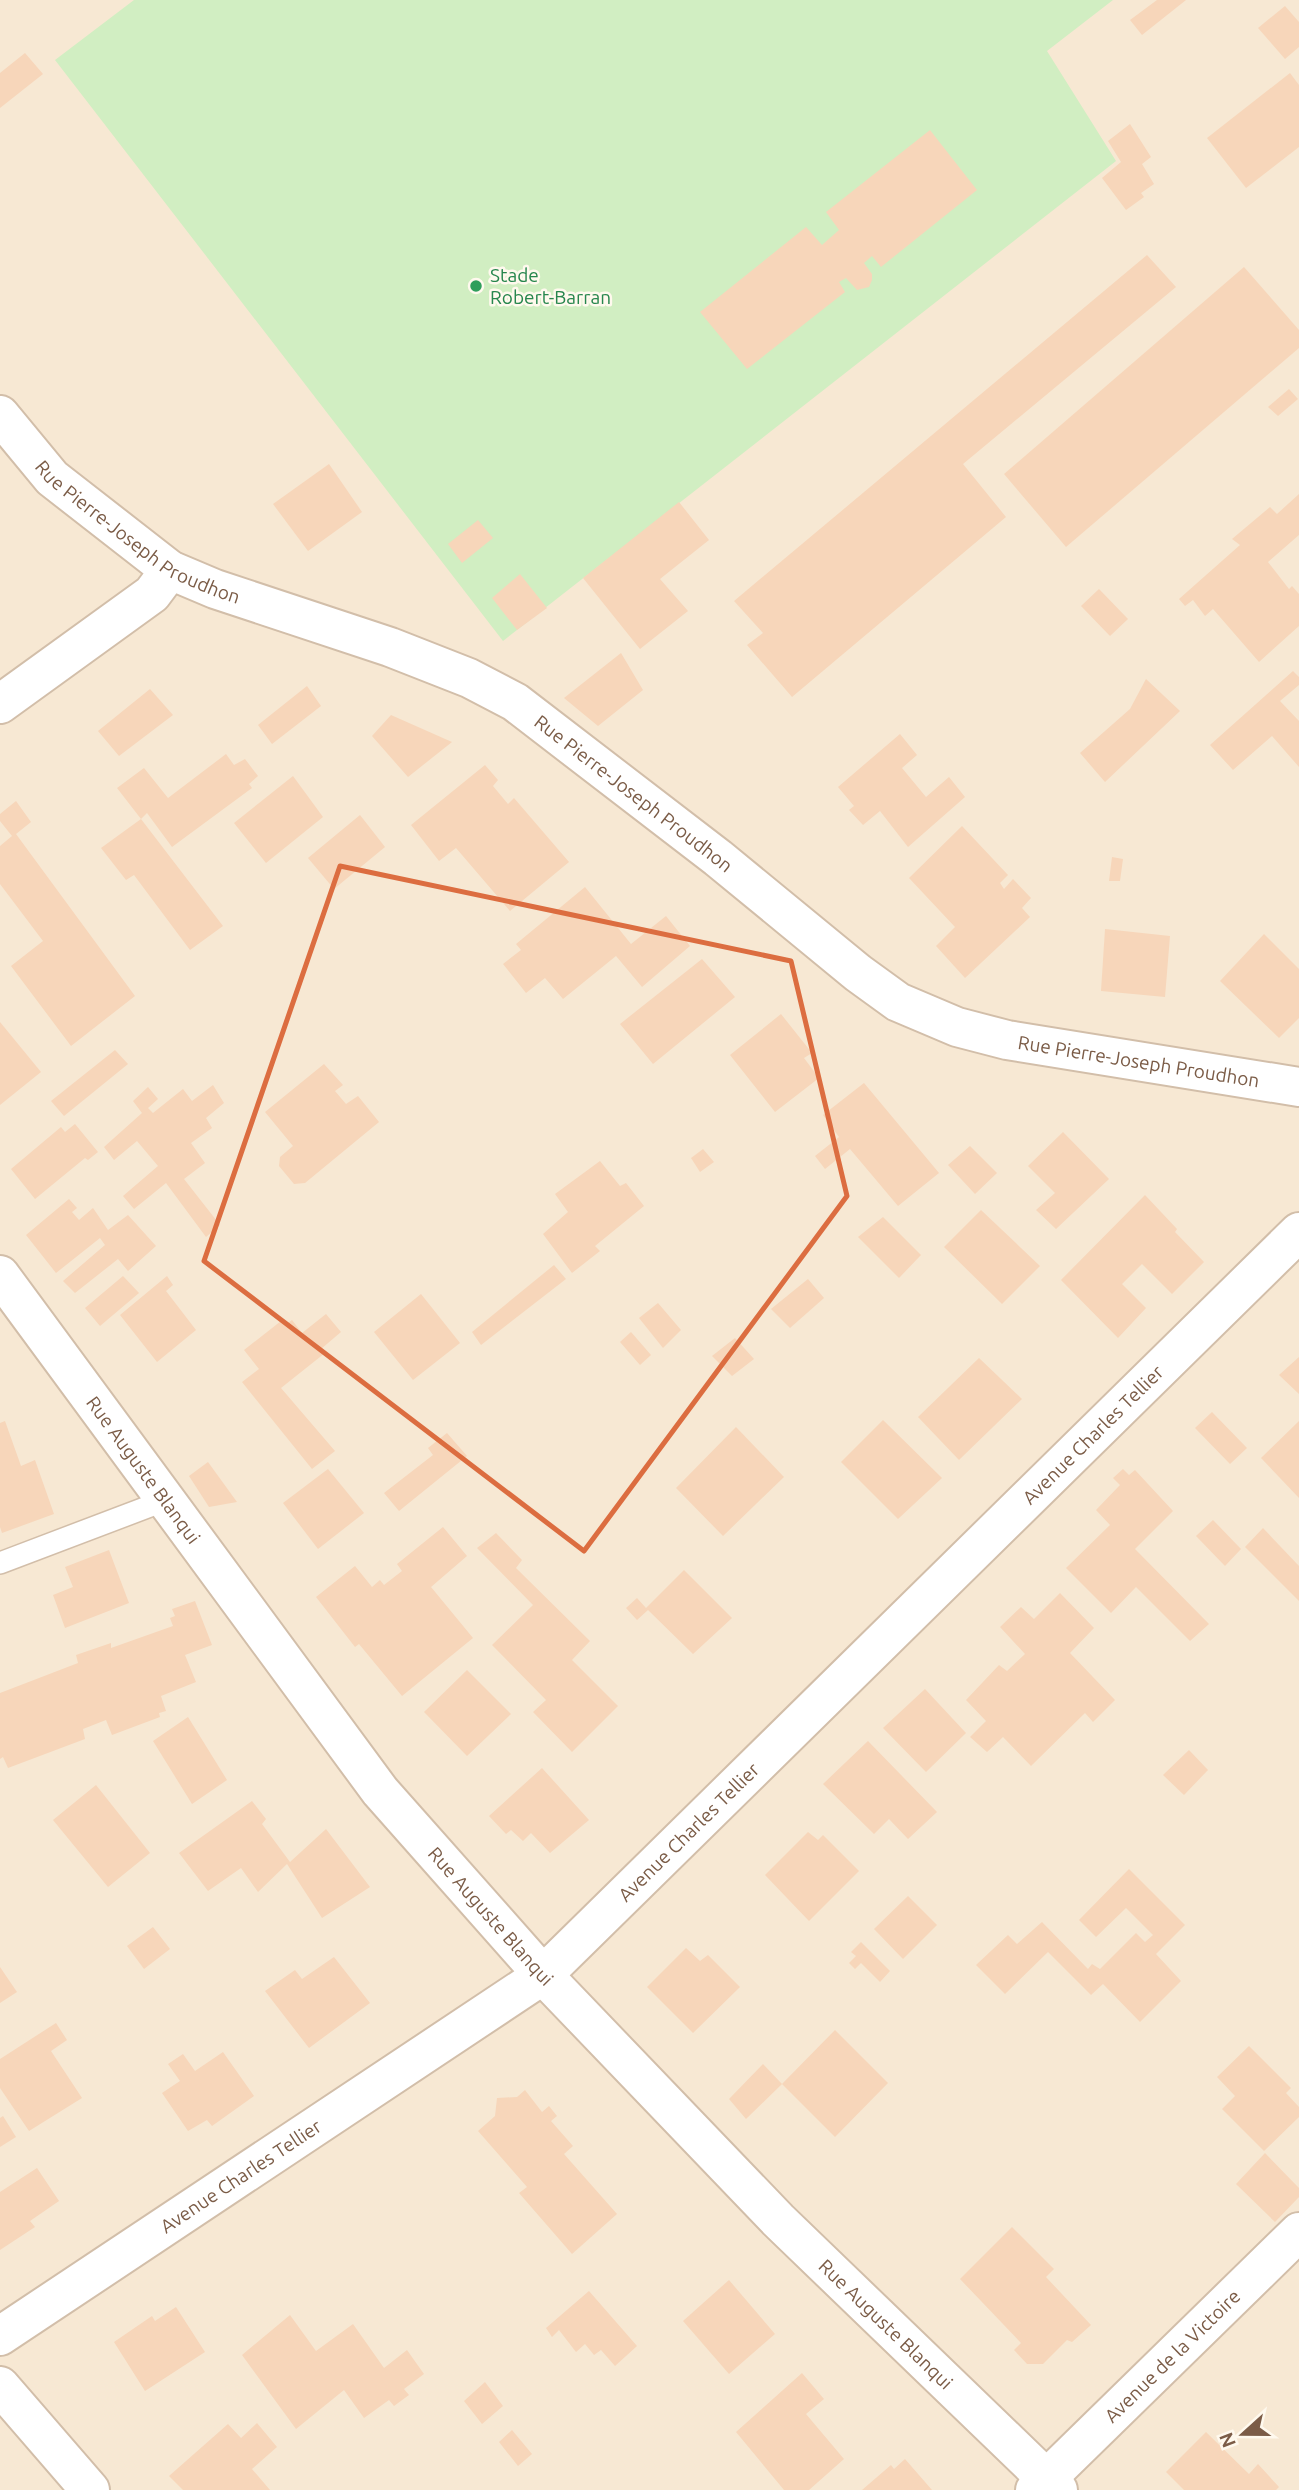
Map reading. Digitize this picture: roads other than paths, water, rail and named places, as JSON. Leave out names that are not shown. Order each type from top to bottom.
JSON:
[{"type":"street","name":"Rue Pierre-Joseph Proudhon","points":[[0,415],[52,478],[170,570],[215,589],[390,647],[470,678],[515,702],[718,858],[858,973],[898,1002],[957,1027],[1007,1040],[1299,1087]]},
{"type":"street","points":[[0,704],[152,594],[170,570]]},
{"type":"street","name":"Avenue Charles Tellier","points":[[0,2336],[543,1975],[1299,1233]]},
{"type":"street","name":"Rue Auguste Blanqui","points":[[0,1275],[380,1791],[543,1975],[778,2220],[1047,2486]]},
{"type":"street","name":"Avenue de la Victoire","points":[[1047,2486],[1299,2232]]},
{"type":"street","points":[[0,2386],[90,2490]]},
{"type":"lane","points":[[0,1563],[166,1500]]},
{"type":"place","name":"Stade Robert-Barran","points":[[476,286]]}]
